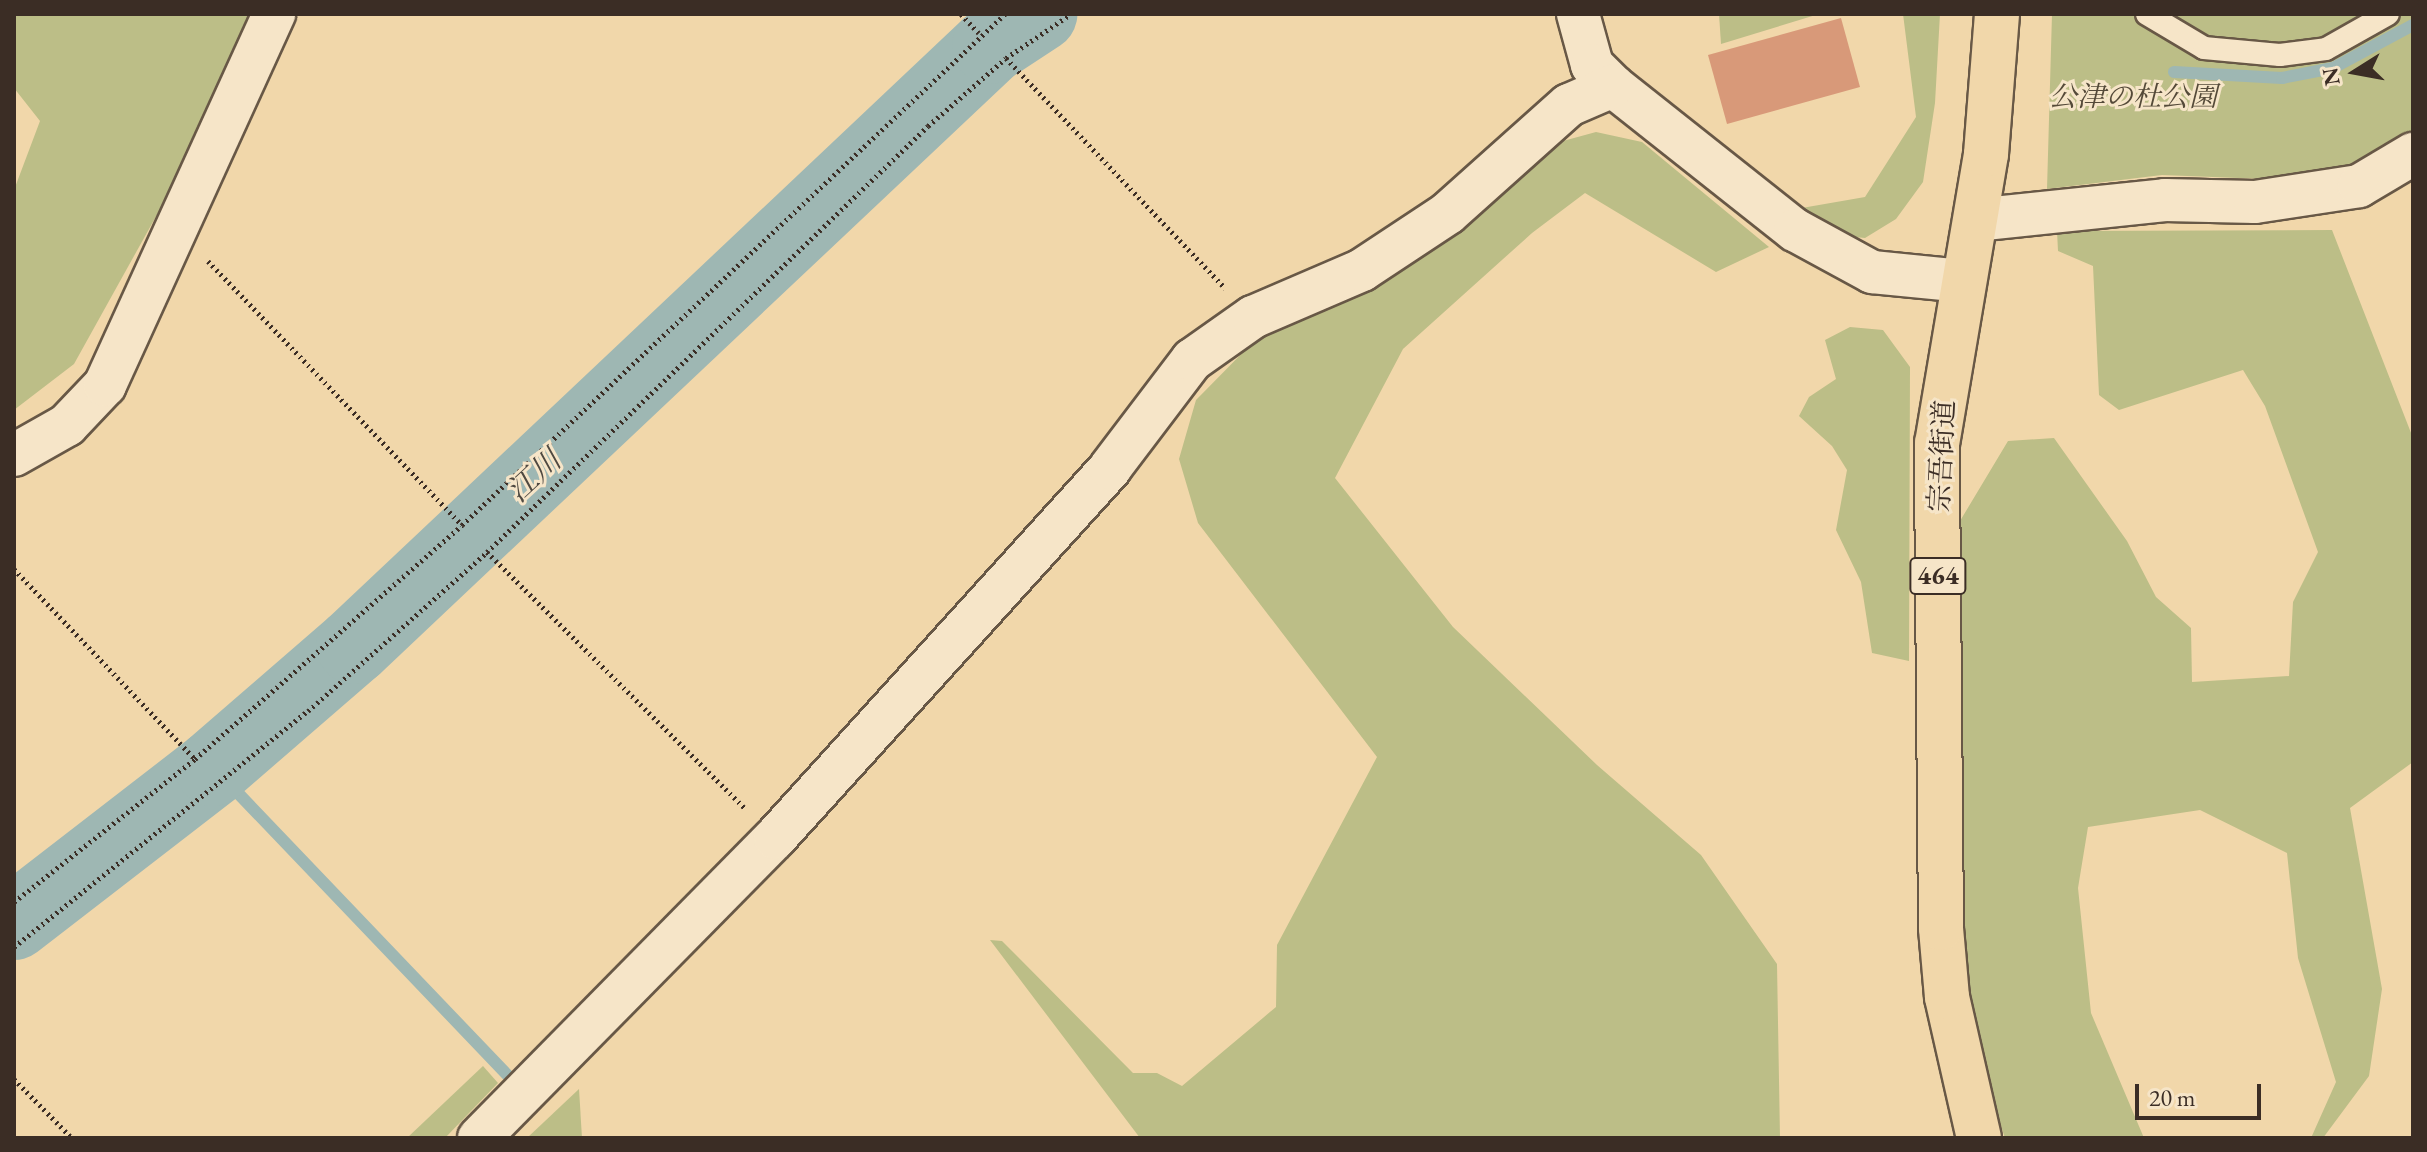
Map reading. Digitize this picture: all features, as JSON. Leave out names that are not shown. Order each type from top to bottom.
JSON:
[{"type":"highway","name":"宗吾街道","points":[[1979,1138],[1947,997],[1938,815],[1937,444],[1962,281],[1986,154],[1997,14]]},
{"type":"street","points":[[14,455],[67,425],[105,385],[172,246],[274,14]]},
{"type":"street","points":[[1578,14],[1592,65],[1613,86],[1837,257],[1872,272],[1962,281]]},
{"type":"street","points":[[479,1138],[775,838],[1110,468],[1192,360],[1253,317],[1362,270],[1448,213],[1569,105],[1613,86]]},
{"type":"street","points":[[1975,220],[2165,200],[2255,202],[2315,193],[2359,186],[2413,154]]},
{"type":"lane","points":[[2147,14],[2204,48],[2280,55],[2326,49],[2388,14]]},
{"type":"path","points":[[961,14],[979,33]]},
{"type":"path","points":[[14,902],[195,759],[462,525],[979,33],[1005,14]]},
{"type":"path","points":[[14,947],[224,782],[487,552],[928,126],[1006,58],[1071,14]]},
{"type":"path","points":[[1006,58],[1253,317]]},
{"type":"path","points":[[172,246],[211,262],[462,525]]},
{"type":"path","points":[[487,552],[775,838]]},
{"type":"path","points":[[14,569],[195,759]]},
{"type":"path","points":[[14,1079],[72,1138]]},
{"type":"green space","points":[[14,14],[261,14],[224,94],[74,364],[14,410],[14,190],[40,121],[14,88]]},
{"type":"green space","points":[[1719,14],[1819,14],[1721,44]]},
{"type":"green space","points":[[1903,14],[1940,14],[1935,103],[1923,182],[1896,219],[1865,238],[1833,235],[1796,209],[1865,197],[1916,117]]},
{"type":"green space","name":"公津の杜公園","points":[[2052,14],[2413,14],[2413,130],[2349,167],[2264,179],[2162,175],[2047,189]]},
{"type":"green space","points":[[1596,132],[1642,142],[1769,247],[1716,272],[1585,193],[1532,233],[1403,349],[1335,478],[1453,627],[1597,765],[1701,855],[1777,964],[1780,1138],[1140,1138],[990,940],[1002,941],[1133,1073],[1157,1073],[1182,1086],[1276,1007],[1277,945],[1377,757],[1198,523],[1179,459],[1196,400],[1260,335],[1455,227],[1563,141]]},
{"type":"green space","points":[[2332,230],[2413,438],[2413,762],[2350,808],[2382,989],[2369,1076],[2323,1138],[2311,1138],[2336,1082],[2298,958],[2287,853],[2200,810],[2088,827],[2078,888],[2091,1013],[2144,1138],[2005,1138],[1987,1084],[1967,974],[1959,819],[1960,521],[2008,441],[2054,438],[2127,541],[2156,597],[2191,628],[2192,682],[2289,676],[2293,602],[2318,552],[2265,406],[2243,370],[2119,410],[2099,395],[2093,266],[2058,251],[2057,231]]},
{"type":"green space","points":[[1850,327],[1883,330],[1910,367],[1909,661],[1872,653],[1861,582],[1836,530],[1847,470],[1832,446],[1799,416],[1809,397],[1836,379],[1825,340]]},
{"type":"green space","points":[[483,1066],[498,1083],[445,1138],[407,1138]]},
{"type":"green space","points":[[579,1089],[582,1138],[527,1138]]},
{"type":"building","points":[[1841,18],[1860,87],[1727,124],[1708,55]]},
{"type":"waterway","name":"江川","points":[[14,922],[213,768],[354,646],[990,46],[1039,14]]},
{"type":"waterway","name":"江川","points":[[2174,72],[2282,78],[2333,68],[2413,25]]},
{"type":"waterway","points":[[213,768],[219,774]]},
{"type":"waterway","points":[[235,790],[507,1075]]}]
